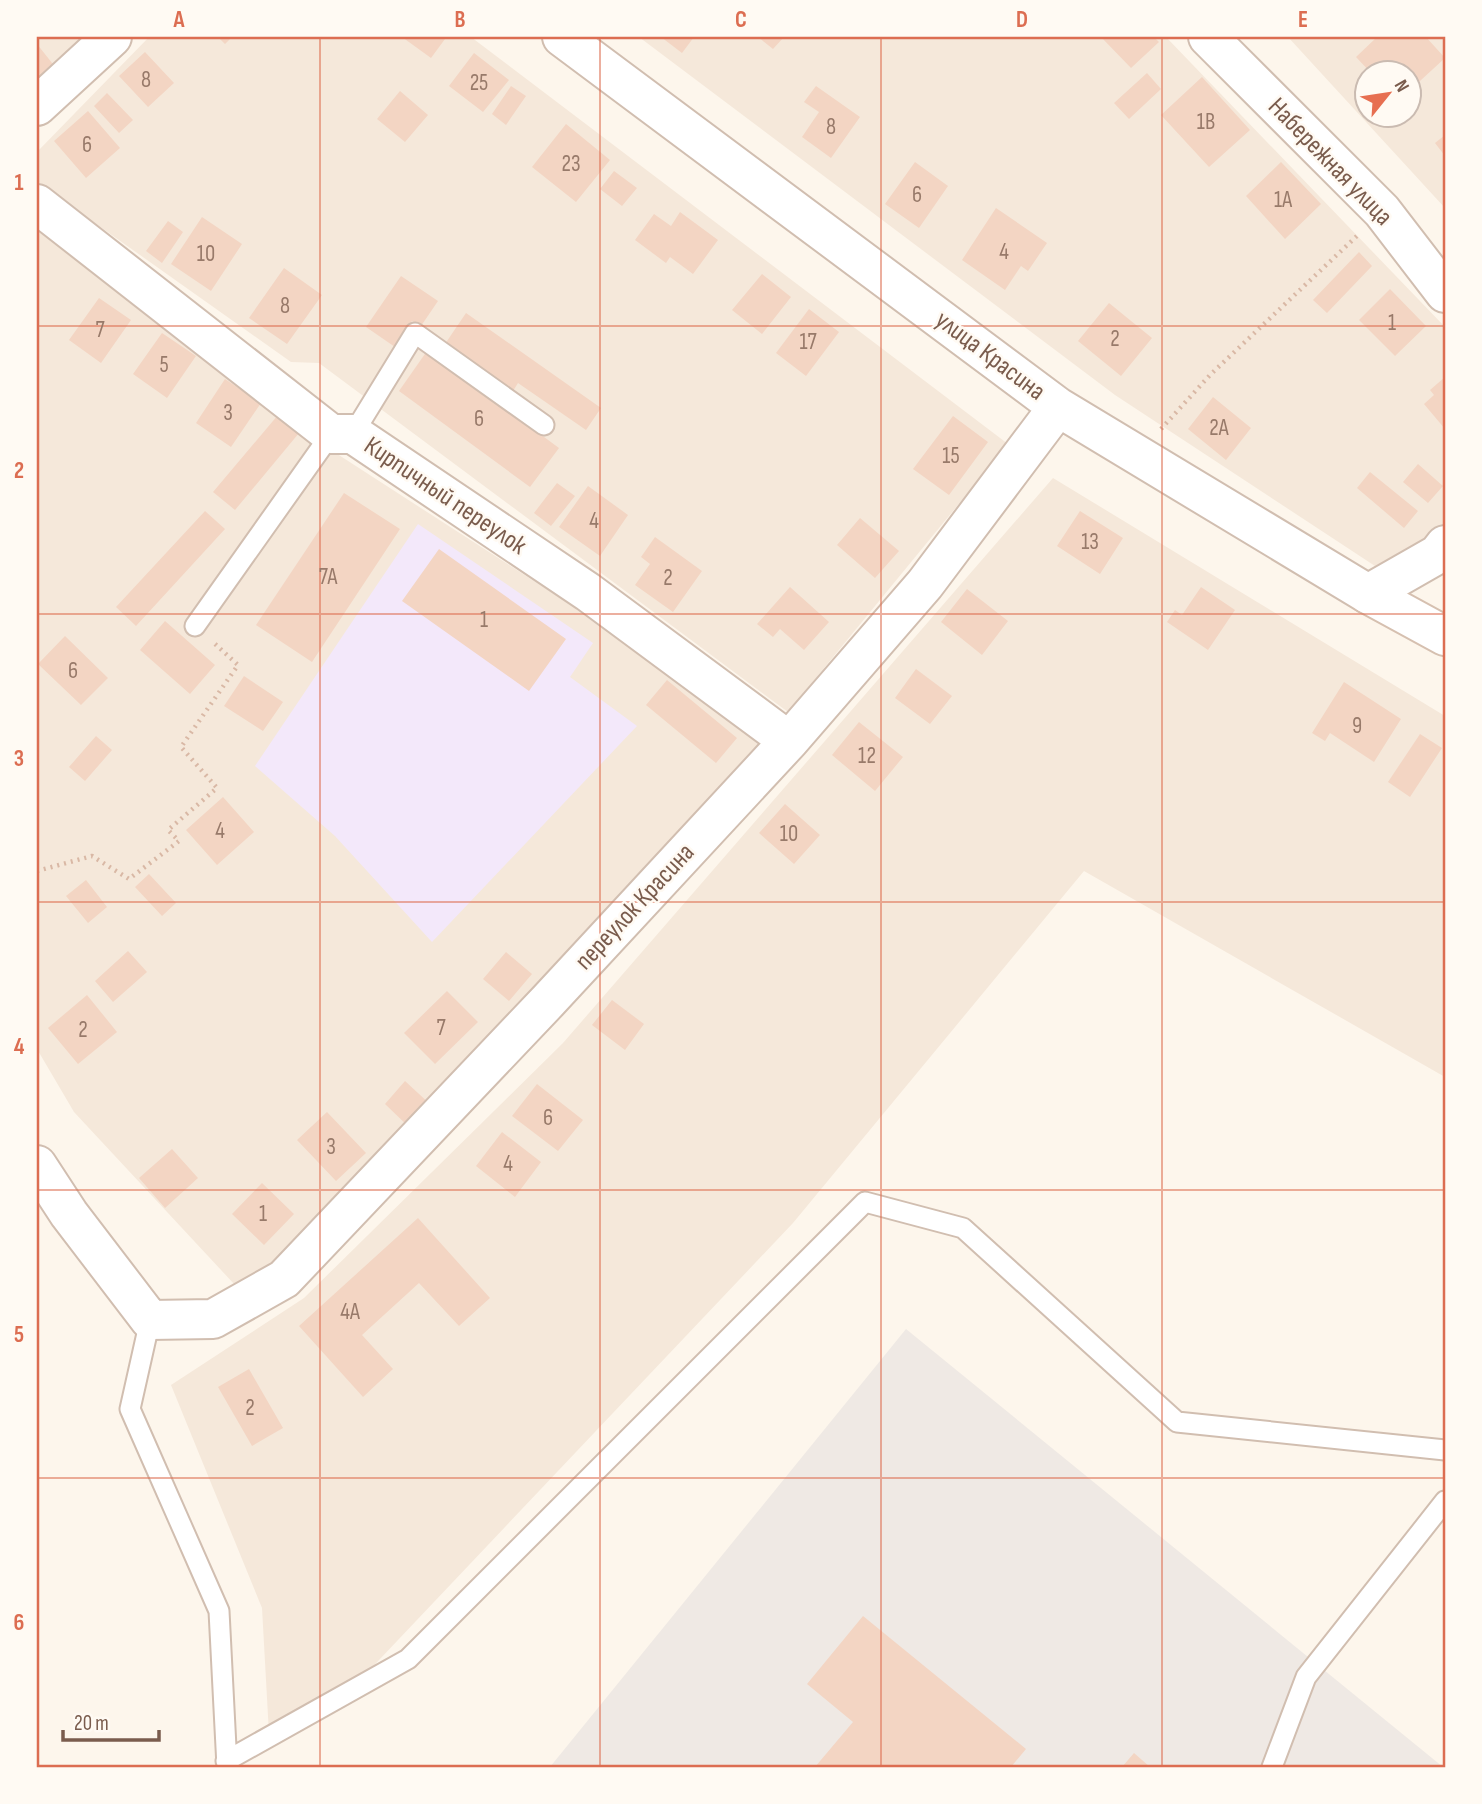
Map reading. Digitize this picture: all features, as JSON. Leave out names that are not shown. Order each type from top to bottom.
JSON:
[{"type":"street","points":[[37,106],[112,37]]},
{"type":"street","name":"улица Красина","points":[[562,37],[1058,407],[1368,594],[1445,636]]},
{"type":"street","name":"Набережная улица","points":[[1208,37],[1382,211],[1445,293]]},
{"type":"street","name":"Кирпичный переулок","points":[[37,204],[342,434],[589,592],[789,741]]},
{"type":"street","name":"переулок Красина","points":[[150,1320],[212,1319],[284,1279],[548,1001],[789,741],[925,584],[1058,407]]},
{"type":"street","points":[[1368,594],[1438,554],[1445,545]]},
{"type":"street","points":[[37,1165],[69,1214],[150,1320]]},
{"type":"lane","points":[[195,625],[342,434],[415,333],[544,425]]},
{"type":"lane","points":[[150,1320],[130,1409],[219,1611],[227,1764],[408,1659],[865,1202],[963,1228],[1177,1422],[1445,1450]]},
{"type":"lane","points":[[1272,1767],[1306,1677],[1445,1502]]},
{"type":"path","points":[[1140,457],[1210,375],[1382,211]]},
{"type":"path","points":[[37,871],[92,856],[128,879],[178,841],[169,830],[217,788],[181,747],[238,665],[195,625]]},
{"type":"shaded area","points":[[37,37],[101,37],[37,102]]},
{"type":"shaded area","points":[[149,37],[471,37],[1008,444],[788,712],[319,363],[291,362],[37,182],[37,152]]},
{"type":"shaded area","points":[[639,37],[1166,37],[1445,327],[1445,535],[1375,566],[1115,395]]},
{"type":"shaded area","points":[[1288,37],[1445,37],[1445,208],[1373,130],[1422,130],[1422,60],[1352,60],[1352,107]]},
{"type":"shaded area","points":[[37,222],[328,448],[653,658],[765,749],[277,1267],[235,1285],[74,1112],[37,1049]]},
{"type":"shaded area","points":[[1053,478],[1445,716],[1445,1077],[1084,871],[793,1223],[344,1697],[269,1734],[262,1608],[171,1385],[304,1298],[563,1043]]},
{"type":"shaded area","points":[[418,524],[593,643],[570,677],[637,726],[432,942],[335,836],[255,766]]},
{"type":"shaded area","points":[[906,1329],[1443,1767],[550,1767]]},
{"type":"building","points":[[218,37],[232,37],[225,44]]},
{"type":"building","points":[[402,37],[442,37],[445,39],[431,58]]},
{"type":"building","points":[[661,37],[694,37],[682,53]]},
{"type":"building","points":[[758,37],[784,37],[773,49]]},
{"type":"building","points":[[1101,37],[1154,37],[1159,42],[1131,68]]},
{"type":"building","points":[[1377,37],[1426,37],[1445,58],[1422,79],[1422,60],[1359,60],[1356,57]]},
{"type":"building","points":[[37,44],[56,68],[37,83]]},
{"type":"building","points":[[145,52],[174,83],[148,107],[119,76]]},
{"type":"building","points":[[474,53],[509,80],[483,112],[449,86]]},
{"type":"building","points":[[1147,73],[1161,89],[1129,119],[1114,103]]},
{"type":"building","points":[[1202,77],[1250,130],[1209,167],[1161,115]]},
{"type":"building","points":[[511,86],[526,96],[506,125],[492,114]]},
{"type":"building","points":[[816,86],[860,117],[831,158],[802,137],[819,112],[804,102]]},
{"type":"building","points":[[400,91],[428,115],[405,142],[377,119]]},
{"type":"building","points":[[107,93],[133,120],[119,133],[94,106]]},
{"type":"building","points":[[88,111],[120,148],[86,178],[54,141]]},
{"type":"building","points":[[566,124],[610,160],[576,202],[532,167]]},
{"type":"building","points":[[1445,135],[1445,156],[1435,143]]},
{"type":"building","points":[[915,162],[948,186],[919,228],[885,204]]},
{"type":"building","points":[[1281,162],[1321,204],[1285,239],[1246,196]]},
{"type":"building","points":[[614,171],[637,188],[622,206],[600,189]]},
{"type":"building","points":[[996,208],[1047,243],[1028,271],[1021,266],[1005,290],[962,260]]},
{"type":"building","points":[[680,212],[718,240],[693,274],[670,257],[666,263],[635,240],[654,214],[671,226]]},
{"type":"building","points":[[202,217],[242,244],[211,291],[171,264]]},
{"type":"building","points":[[168,221],[183,232],[162,263],[146,251]]},
{"type":"building","points":[[1359,252],[1372,266],[1327,313],[1313,300]]},
{"type":"building","points":[[284,268],[322,295],[287,344],[249,318]]},
{"type":"building","points":[[762,274],[791,297],[762,334],[732,310]]},
{"type":"building","points":[[401,276],[438,301],[421,326],[412,321],[395,347],[366,327]]},
{"type":"building","points":[[1390,289],[1426,326],[1395,356],[1359,320]]},
{"type":"building","points":[[99,298],[131,320],[101,363],[69,340]]},
{"type":"building","points":[[1109,303],[1152,338],[1121,376],[1078,341]]},
{"type":"building","points":[[809,309],[839,332],[806,376],[776,353]]},
{"type":"building","points":[[466,313],[601,408],[586,430],[518,383],[513,391],[445,344]]},
{"type":"building","points":[[162,333],[196,356],[167,398],[133,374]]},
{"type":"building","points":[[427,351],[559,448],[530,487],[399,391]]},
{"type":"building","points":[[1445,377],[1445,429],[1424,404],[1434,395],[1430,390]]},
{"type":"building","points":[[225,379],[261,403],[231,447],[196,423]]},
{"type":"building","points":[[1213,397],[1251,428],[1226,460],[1188,429]]},
{"type":"building","points":[[278,415],[299,433],[235,510],[213,492]]},
{"type":"building","points":[[953,416],[988,442],[949,495],[913,469]]},
{"type":"building","points":[[1418,464],[1443,486],[1428,503],[1403,482]]},
{"type":"building","points":[[1370,472],[1418,511],[1404,528],[1357,488]]},
{"type":"building","points":[[557,483],[575,496],[551,526],[534,513]]},
{"type":"building","points":[[588,486],[628,515],[600,556],[559,527]]},
{"type":"building","points":[[344,493],[400,529],[312,662],[256,625]]},
{"type":"building","points":[[205,511],[225,529],[136,626],[116,607]]},
{"type":"building","points":[[1080,511],[1123,538],[1100,574],[1057,546]]},
{"type":"building","points":[[860,518],[899,551],[875,578],[837,545]]},
{"type":"building","points":[[655,537],[702,571],[673,612],[635,585],[650,564],[641,557]]},
{"type":"building","points":[[439,549],[566,639],[529,691],[402,601]]},
{"type":"building","points":[[790,587],[829,622],[804,650],[780,629],[773,637],[757,624]]},
{"type":"building","points":[[1201,587],[1235,610],[1208,650],[1167,622],[1175,610],[1182,615]]},
{"type":"building","points":[[967,589],[1008,621],[982,655],[941,622]]},
{"type":"building","points":[[165,621],[215,665],[190,694],[140,650]]},
{"type":"building","points":[[65,636],[108,678],[81,705],[38,664]]},
{"type":"building","points":[[916,669],[952,696],[930,724],[895,698]]},
{"type":"building","points":[[244,676],[283,702],[263,731],[224,706]]},
{"type":"building","points":[[667,680],[737,738],[716,763],[646,705]]},
{"type":"building","points":[[1344,682],[1401,719],[1374,762],[1330,733],[1325,741],[1312,733]]},
{"type":"building","points":[[859,722],[903,757],[875,791],[832,755]]},
{"type":"building","points":[[1420,734],[1442,748],[1410,797],[1388,782]]},
{"type":"building","points":[[96,736],[112,750],[85,781],[69,767]]},
{"type":"building","points":[[223,797],[254,832],[217,865],[186,830]]},
{"type":"building","points":[[785,804],[820,835],[794,864],[759,833]]},
{"type":"building","points":[[149,874],[176,903],[162,916],[135,887]]},
{"type":"building","points":[[86,880],[107,907],[88,923],[66,896]]},
{"type":"building","points":[[128,951],[147,972],[113,1002],[95,981]]},
{"type":"building","points":[[506,952],[532,974],[509,1001],[483,979]]},
{"type":"building","points":[[447,991],[478,1022],[435,1064],[404,1033]]},
{"type":"building","points":[[87,995],[117,1032],[78,1064],[48,1028]]},
{"type":"building","points":[[612,1000],[644,1024],[625,1050],[592,1025]]},
{"type":"building","points":[[405,1081],[432,1106],[411,1129],[385,1104]]},
{"type":"building","points":[[537,1084],[583,1120],[558,1151],[512,1116]]},
{"type":"building","points":[[327,1112],[366,1153],[336,1181],[297,1140]]},
{"type":"building","points":[[502,1132],[541,1162],[515,1197],[476,1166]]},
{"type":"building","points":[[172,1149],[198,1178],[165,1208],[139,1178]]},
{"type":"building","points":[[262,1183],[294,1214],[264,1245],[232,1214]]},
{"type":"building","points":[[418,1218],[490,1298],[459,1326],[419,1283],[362,1335],[393,1369],[363,1397],[299,1326]]},
{"type":"building","points":[[249,1369],[283,1428],[252,1446],[218,1387]]},
{"type":"building","points":[[863,1616],[1026,1749],[1011,1767],[815,1767],[853,1722],[807,1684]]},
{"type":"building","points":[[1134,1753],[1150,1767],[1122,1767]]}]
